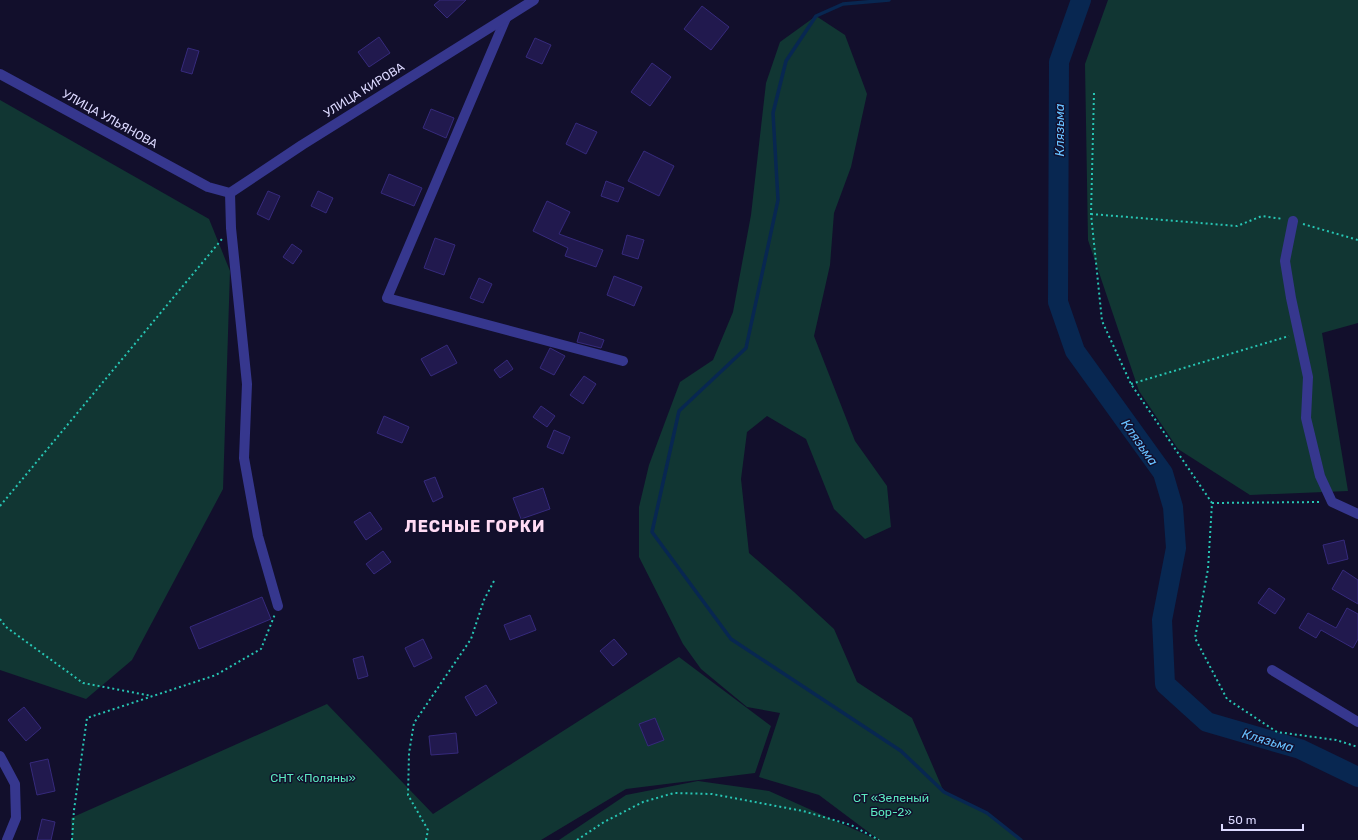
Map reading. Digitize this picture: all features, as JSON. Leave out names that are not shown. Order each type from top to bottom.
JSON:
[{"type":"street","name":"УЛИЦА КИРОВА","points":[[230,193],[302,145],[534,0]]},
{"type":"street","points":[[506,18],[386,298],[622,361]]},
{"type":"street","name":"УЛИЦА УЛЬЯНОВА","points":[[0,74],[208,187],[230,193]]},
{"type":"street","points":[[230,193],[231,228],[247,384],[244,458],[258,536],[278,606]]},
{"type":"street","points":[[1293,221],[1285,262],[1290,298],[1308,377],[1306,418],[1320,476],[1332,502],[1358,514]]},
{"type":"street","points":[[1272,670],[1358,722]]},
{"type":"street","points":[[0,756],[15,784],[16,818],[7,840]]},
{"type":"path","points":[[1094,93],[1091,214],[1102,321],[1131,384],[1212,503],[1208,569],[1195,638],[1227,699],[1277,732],[1336,740],[1358,747]]},
{"type":"path","points":[[1091,214],[1237,226],[1262,216],[1293,221],[1358,240]]},
{"type":"path","points":[[0,506],[231,228]]},
{"type":"path","points":[[1131,384],[1299,333]]},
{"type":"path","points":[[1212,503],[1332,502]]},
{"type":"path","points":[[426,840],[428,830],[408,795],[409,753],[414,723],[471,638],[484,600],[494,581]]},
{"type":"path","points":[[72,840],[74,810],[87,718],[216,675],[261,650],[278,606]]},
{"type":"path","points":[[0,619],[6,627],[84,683],[153,696]]},
{"type":"path","points":[[577,840],[604,822],[643,802],[674,793],[712,794],[803,811],[851,825],[879,840]]},
{"type":"green space","points":[[1108,0],[1358,0],[1358,323],[1322,333],[1348,491],[1250,495],[1178,449],[1139,391],[1088,240],[1085,64]]},
{"type":"green space","name":"СТ «Зеленый Бор-2»","points":[[816,16],[845,35],[867,94],[851,167],[834,213],[830,265],[814,336],[855,441],[887,486],[891,527],[865,539],[834,509],[806,439],[767,416],[747,432],[741,479],[749,553],[834,629],[857,682],[912,718],[944,792],[987,813],[1021,840],[879,840],[819,795],[759,777],[780,713],[747,707],[701,669],[683,644],[639,557],[639,507],[649,465],[680,382],[713,360],[733,312],[751,215],[766,83],[780,42]]},
{"type":"green space","points":[[0,100],[209,219],[230,271],[223,489],[132,660],[86,699],[0,670]]},
{"type":"green space","name":"СНТ «Поляны»","points":[[679,657],[771,726],[755,773],[626,789],[541,840],[72,840],[71,818],[327,704],[433,814]]},
{"type":"green space","points":[[698,781],[769,791],[878,840],[559,840],[626,795]]},
{"type":"building","points":[[440,0],[466,0],[447,18],[434,5]]},
{"type":"building","points":[[702,6],[729,27],[711,50],[684,29]]},
{"type":"building","points":[[379,37],[390,53],[369,67],[358,52]]},
{"type":"building","points":[[535,38],[551,45],[542,64],[526,57]]},
{"type":"building","points":[[188,48],[199,51],[192,74],[181,71]]},
{"type":"building","points":[[652,63],[671,77],[650,106],[631,92]]},
{"type":"building","points":[[431,109],[454,118],[446,138],[423,128]]},
{"type":"building","points":[[576,123],[597,132],[586,154],[566,144]]},
{"type":"building","points":[[644,151],[674,166],[659,196],[628,181]]},
{"type":"building","points":[[389,174],[422,188],[414,206],[381,193]]},
{"type":"building","points":[[606,181],[624,188],[618,202],[601,196]]},
{"type":"building","points":[[268,191],[280,196],[269,220],[257,214]]},
{"type":"building","points":[[318,191],[333,198],[326,213],[311,206]]},
{"type":"building","points":[[547,201],[570,212],[559,234],[603,250],[596,267],[565,256],[568,248],[533,231]]},
{"type":"building","points":[[627,235],[644,240],[638,259],[622,254]]},
{"type":"building","points":[[435,238],[455,245],[444,275],[424,268]]},
{"type":"building","points":[[292,244],[302,251],[293,264],[283,257]]},
{"type":"building","points":[[614,276],[642,287],[634,306],[607,295]]},
{"type":"building","points":[[479,278],[492,284],[483,303],[470,298]]},
{"type":"building","points":[[580,332],[604,340],[601,348],[577,342]]},
{"type":"building","points":[[447,345],[457,363],[431,376],[421,359]]},
{"type":"building","points":[[550,348],[565,356],[554,375],[540,368]]},
{"type":"building","points":[[507,360],[513,369],[500,378],[494,370]]},
{"type":"building","points":[[584,376],[596,384],[583,404],[570,395]]},
{"type":"building","points":[[541,406],[555,416],[547,427],[533,417]]},
{"type":"building","points":[[384,416],[409,427],[402,443],[377,433]]},
{"type":"building","points":[[554,430],[570,437],[563,454],[547,447]]},
{"type":"building","points":[[435,477],[443,497],[433,502],[424,481]]},
{"type":"building","points":[[543,488],[550,509],[521,519],[513,498]]},
{"type":"building","points":[[370,512],[382,529],[366,540],[354,522]]},
{"type":"building","points":[[1344,540],[1348,559],[1328,564],[1323,545]]},
{"type":"building","points":[[383,551],[391,562],[374,574],[366,564]]},
{"type":"building","points":[[1343,570],[1358,580],[1358,604],[1332,589]]},
{"type":"building","points":[[1269,588],[1285,599],[1275,614],[1258,603]]},
{"type":"building","points":[[262,597],[271,619],[199,649],[190,627]]},
{"type":"building","points":[[1347,608],[1358,614],[1358,639],[1353,648],[1321,630],[1316,638],[1299,628],[1308,613],[1336,628]]},
{"type":"building","points":[[530,615],[536,630],[510,640],[504,625]]},
{"type":"building","points":[[423,639],[432,658],[414,667],[405,648]]},
{"type":"building","points":[[614,639],[627,654],[613,666],[600,651]]},
{"type":"building","points":[[363,656],[368,676],[358,679],[353,659]]},
{"type":"building","points":[[486,685],[497,703],[476,716],[465,697]]},
{"type":"building","points":[[24,707],[41,728],[26,741],[8,720]]},
{"type":"building","points":[[655,718],[664,740],[648,746],[639,724]]},
{"type":"building","points":[[456,733],[458,753],[431,755],[429,736]]},
{"type":"building","points":[[48,759],[55,791],[37,795],[30,763]]},
{"type":"building","points":[[42,819],[55,822],[51,840],[37,840]]},
{"type":"waterway","points":[[889,0],[843,4],[816,16],[786,61],[773,113],[778,200],[746,348],[679,411],[652,532],[731,639],[901,751],[944,792],[987,813],[1021,840]]},
{"type":"waterway","name":"Клязьма","points":[[1081,0],[1059,62],[1058,302],[1075,351],[1163,473],[1173,507],[1176,548],[1162,620],[1165,684],[1207,722],[1300,749],[1358,777]]},
{"type":"district","name":"ЛЕСНЫЕ ГОРКИ","points":[[475,526]]}]
